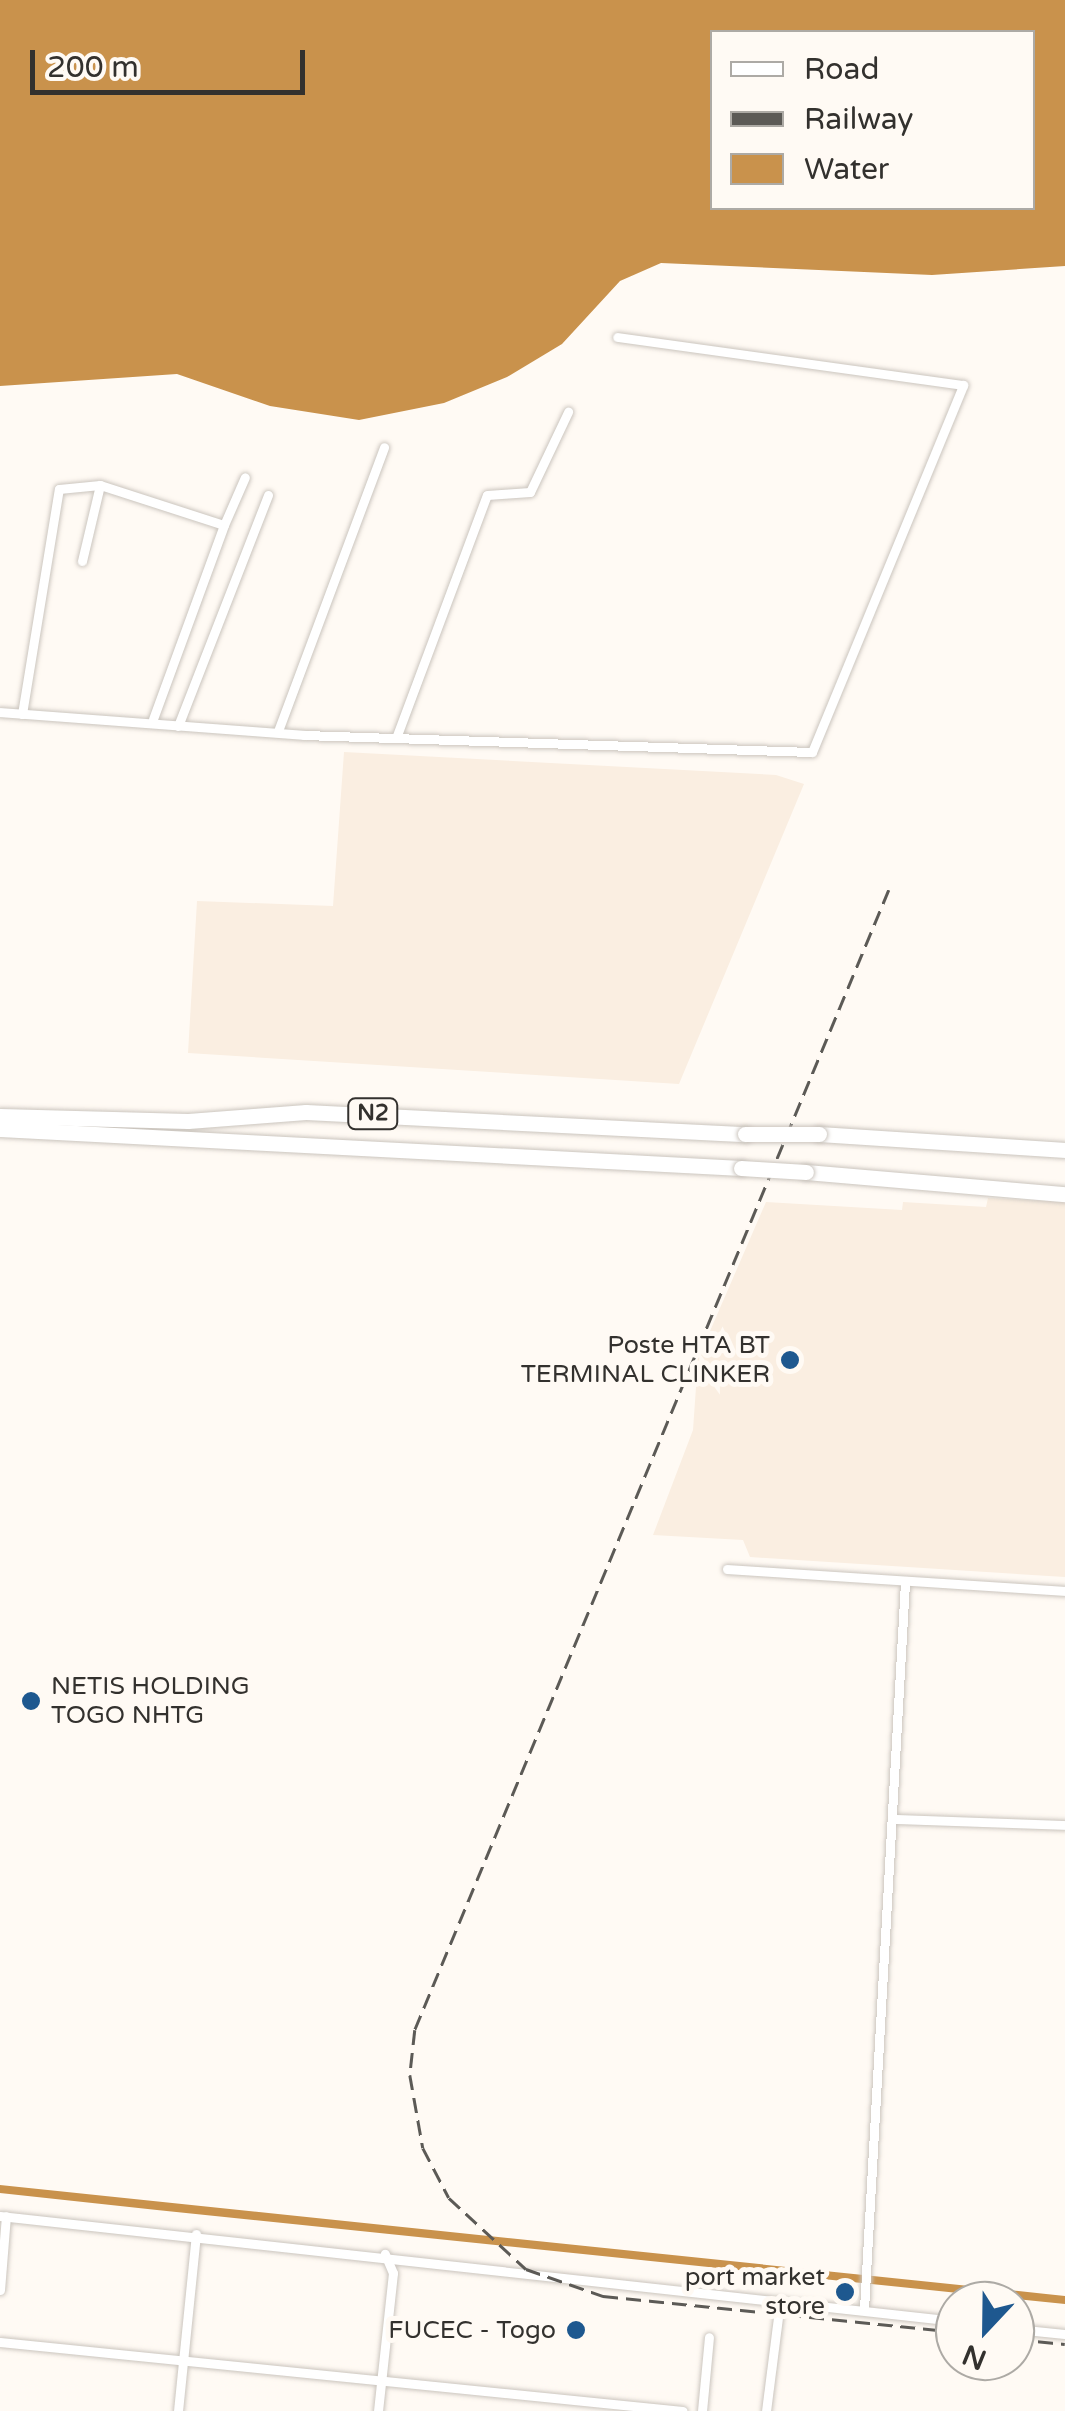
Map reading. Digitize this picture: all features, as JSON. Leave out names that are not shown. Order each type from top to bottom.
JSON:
[{"type":"highway","name":"N2","points":[[0,1116],[188,1121],[306,1112],[745,1134],[819,1134],[1065,1150]]},
{"type":"highway","name":"N2","points":[[0,1130],[741,1168],[1065,1194]]},
{"type":"street","points":[[0,712],[154,719],[178,726],[396,738],[812,752],[963,385],[616,337]]},
{"type":"street","points":[[396,738],[487,495],[530,492],[568,412]]},
{"type":"street","points":[[278,730],[384,447]]},
{"type":"street","points":[[154,719],[245,477]]},
{"type":"street","points":[[22,714],[55,498],[65,484],[100,484],[224,526]]},
{"type":"street","points":[[82,561],[100,484]]},
{"type":"street","points":[[178,726],[268,495]]},
{"type":"street","points":[[728,1569],[1065,1590]]},
{"type":"street","points":[[864,2310],[905,1582]]},
{"type":"street","points":[[894,1820],[1065,1825]]},
{"type":"street","points":[[0,2290],[3,2216],[385,2254],[935,2319]]},
{"type":"street","points":[[178,2411],[196,2234]]},
{"type":"street","points":[[378,2411],[393,2273],[385,2254]]},
{"type":"street","points":[[766,2411],[780,2302]]},
{"type":"street","points":[[1035,2330],[1065,2334]]},
{"type":"street","points":[[702,2411],[709,2337]]},
{"type":"street","points":[[0,2342],[683,2411]]},
{"type":"shaded area","points":[[344,752],[776,775],[804,784],[679,1084],[188,1053],[197,901],[333,906]]},
{"type":"shaded area","points":[[988,1198],[1065,1202],[1065,1577],[750,1557],[743,1540],[653,1535],[693,1430],[696,1387],[687,1384],[766,1202],[902,1210],[903,1202],[986,1207]]},
{"type":"water","points":[[0,0],[1065,0],[1065,266],[932,275],[661,263],[620,281],[562,344],[507,377],[444,403],[359,420],[270,406],[177,374],[0,386]]},
{"type":"water","points":[[0,2185],[935,2282],[935,2290],[0,2193]]},
{"type":"water","points":[[1035,2293],[1065,2296],[1065,2304],[1035,2301]]},
{"type":"railway","points":[[889,890],[415,2030],[410,2075],[423,2148],[449,2198],[526,2269],[603,2296],[935,2330]]},
{"type":"railway","points":[[1035,2341],[1065,2344]]},
{"type":"place","name":"Poste HTA BT TERMINAL CLINKER","points":[[790,1360]]},
{"type":"place","name":"NETIS HOLDING TOGO NHTG","points":[[31,1701]]},
{"type":"place","name":"port market store","points":[[845,2292]]},
{"type":"place","name":"FUCEC - Togo","points":[[576,2330]]}]
